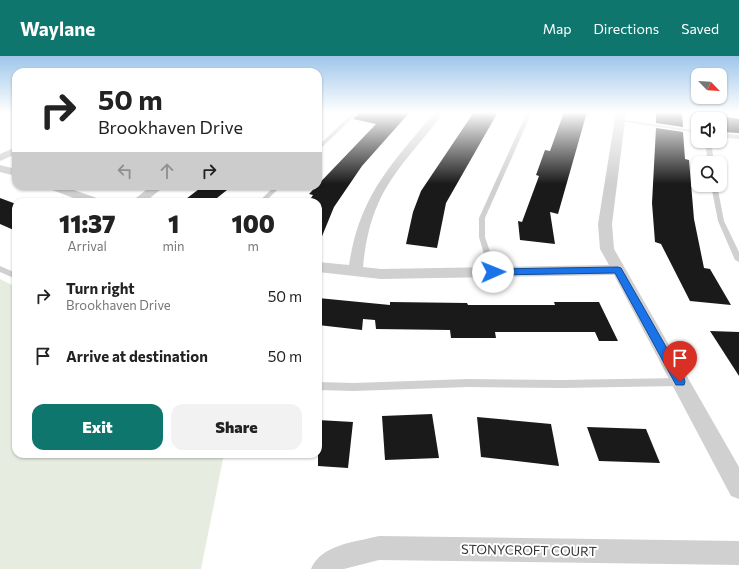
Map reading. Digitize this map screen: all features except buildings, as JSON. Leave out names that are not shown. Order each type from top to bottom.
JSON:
[{"type":"street","points":[[355,271],[360,240],[372,203],[402,159],[421,136]]},
{"type":"street","points":[[617,136],[605,224],[607,249],[739,488]]},
{"type":"street","points":[[0,158],[12,152]]},
{"type":"street","points":[[0,168],[12,172]]},
{"type":"street","points":[[64,190],[85,198]]},
{"type":"street","points":[[142,198],[153,190]]},
{"type":"street","points":[[322,267],[381,274],[618,270]]},
{"type":"street","name":"STONYCROFT COURT","points":[[323,569],[339,558],[379,548],[739,553]]},
{"type":"lane","points":[[322,145],[332,136]]},
{"type":"lane","points":[[493,272],[482,237],[482,218],[519,136]]},
{"type":"lane","points":[[729,136],[739,137]]},
{"type":"lane","points":[[265,198],[274,190]]},
{"type":"lane","points":[[715,192],[720,221],[739,260]]},
{"type":"lane","points":[[0,269],[12,274]]},
{"type":"lane","points":[[322,386],[354,387],[468,383],[561,384],[680,382]]},
{"type":"shaded area","points":[[0,279],[12,285],[12,458],[223,458],[201,569],[0,569]]},
{"type":"route","points":[[493,272],[618,270],[680,382]]}]
